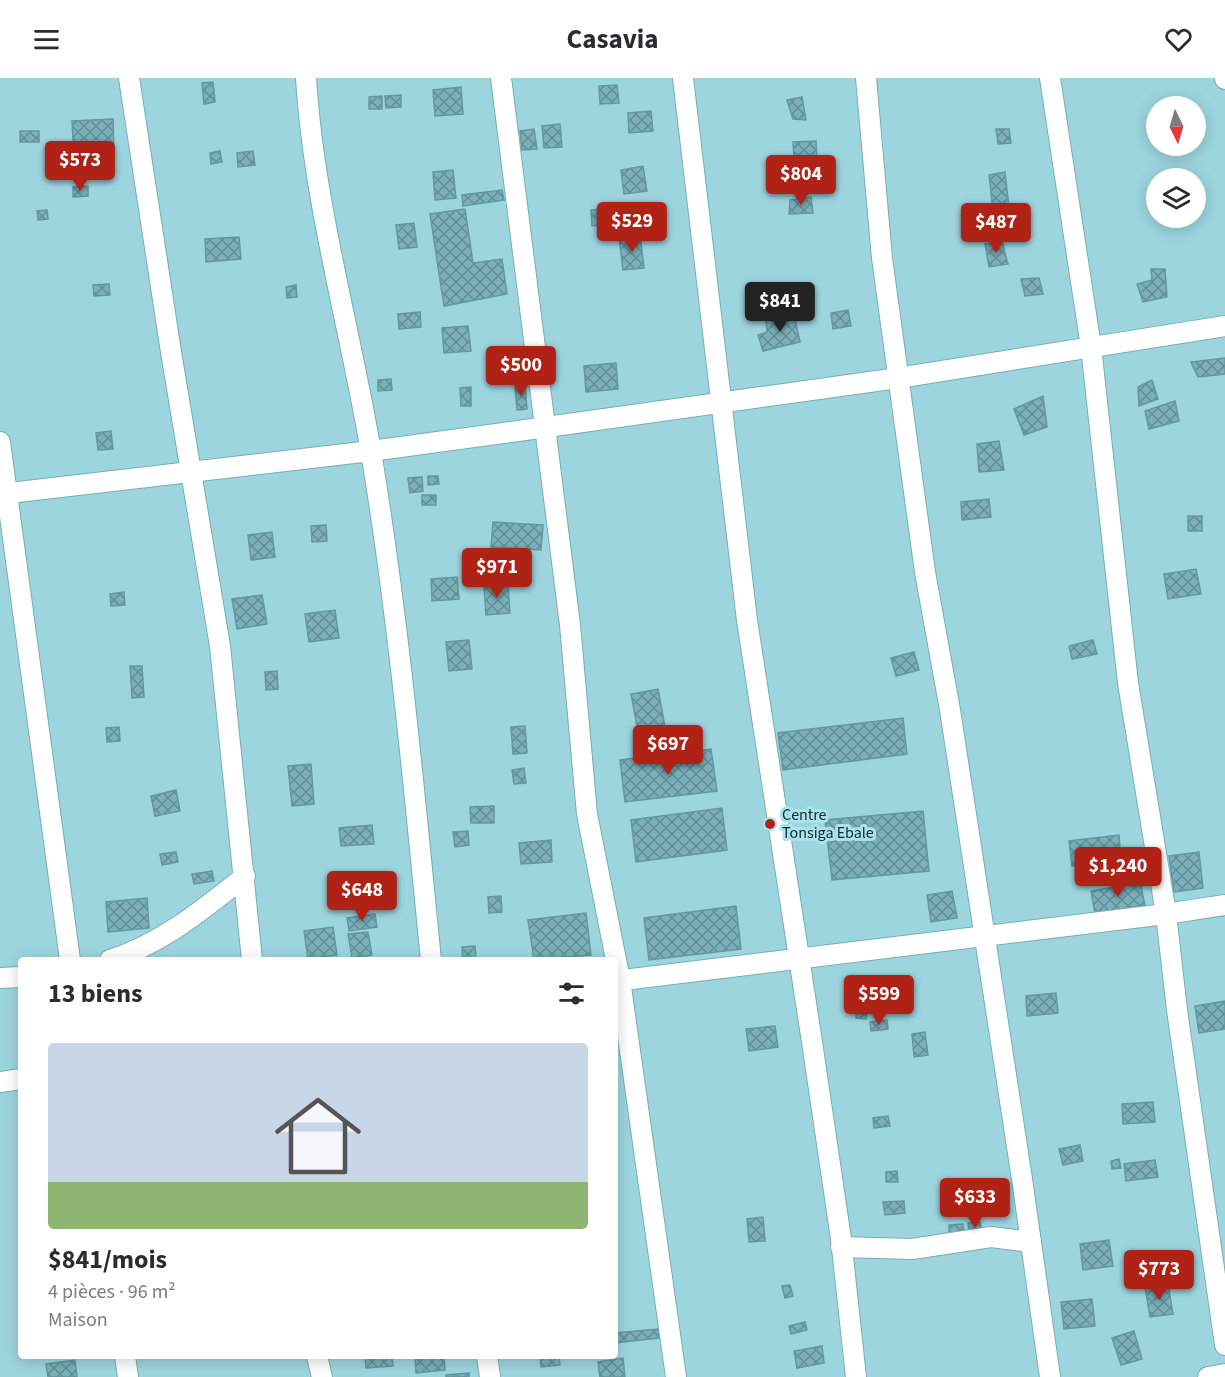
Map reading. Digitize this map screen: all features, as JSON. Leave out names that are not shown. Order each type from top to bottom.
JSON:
[{"type":"street","points":[[129,78],[171,352],[220,646],[252,957]]},
{"type":"street","points":[[306,78],[323,219],[371,451],[398,636],[431,957]]},
{"type":"street","points":[[501,78],[547,427],[570,625],[588,814],[614,957]]},
{"type":"street","points":[[683,78],[747,620],[800,959],[841,1247],[856,1377]]},
{"type":"street","points":[[866,78],[882,258],[925,572],[950,710],[1050,1377]]},
{"type":"street","points":[[1050,78],[1091,347],[1128,683],[1166,914],[1177,1010],[1225,1345]]},
{"type":"street","points":[[4,493],[371,451],[547,427],[898,378],[1225,326]]},
{"type":"street","points":[[0,442],[4,493],[70,957]]},
{"type":"street","points":[[120,957],[130,954],[200,913],[244,876]]},
{"type":"street","points":[[676,1377],[618,980],[984,937],[1225,905]]},
{"type":"street","points":[[0,978],[18,978]]},
{"type":"street","points":[[0,1082],[18,1079]]},
{"type":"street","points":[[841,1247],[912,1249],[991,1237],[1031,1242]]},
{"type":"street","points":[[125,1359],[128,1377]]},
{"type":"street","points":[[318,1359],[322,1377]]},
{"type":"street","points":[[487,1359],[490,1377]]},
{"type":"street","points":[[1208,1377],[1225,1374]]},
{"type":"building","points":[[213,82],[215,102],[204,104],[202,83]]},
{"type":"building","points":[[617,85],[619,103],[600,104],[599,86]]},
{"type":"building","points":[[461,87],[463,114],[435,116],[433,90]]},
{"type":"building","points":[[401,95],[401,107],[386,108],[385,96]]},
{"type":"building","points":[[382,96],[382,109],[369,109],[369,97]]},
{"type":"building","points":[[802,97],[806,120],[793,119],[787,100]]},
{"type":"building","points":[[651,111],[653,131],[629,133],[628,113]]},
{"type":"building","points":[[113,119],[114,155],[74,157],[72,121]]},
{"type":"building","points":[[560,124],[562,147],[544,148],[542,126]]},
{"type":"building","points":[[534,129],[537,149],[522,150],[520,131]]},
{"type":"building","points":[[996,129],[1009,129],[1011,143],[998,144]]},
{"type":"building","points":[[20,131],[39,131],[39,142],[20,142]]},
{"type":"building","points":[[816,141],[818,175],[795,176],[793,142]]},
{"type":"building","points":[[220,151],[222,162],[211,164],[210,153]]},
{"type":"building","points":[[253,151],[255,165],[238,167],[237,153]]},
{"type":"building","points":[[643,166],[647,191],[624,194],[621,170]]},
{"type":"building","points":[[453,170],[456,198],[435,200],[433,172]]},
{"type":"building","points":[[1005,172],[1009,208],[993,210],[989,175]]},
{"type":"building","points":[[88,186],[88,196],[73,197],[73,187]]},
{"type":"building","points":[[502,190],[504,200],[463,206],[462,195]]},
{"type":"building","points":[[811,197],[813,213],[789,214],[790,200]]},
{"type":"building","points":[[465,209],[473,263],[502,259],[507,294],[444,306],[430,214]]},
{"type":"building","points":[[602,209],[604,225],[592,226],[591,210]]},
{"type":"building","points":[[47,210],[48,219],[38,220],[37,211]]},
{"type":"building","points":[[414,223],[417,247],[399,249],[396,225]]},
{"type":"building","points":[[640,235],[644,268],[623,270],[619,238]]},
{"type":"building","points":[[239,237],[241,259],[206,262],[205,239]]},
{"type":"building","points":[[1002,242],[1008,264],[989,267],[985,244]]},
{"type":"building","points":[[1151,269],[1165,269],[1167,297],[1143,302],[1137,284],[1152,280]]},
{"type":"building","points":[[1039,278],[1043,294],[1025,296],[1021,279]]},
{"type":"building","points":[[109,284],[110,295],[94,296],[93,285]]},
{"type":"building","points":[[296,285],[297,297],[287,298],[286,287]]},
{"type":"building","points":[[848,310],[851,326],[833,329],[831,313]]},
{"type":"building","points":[[420,312],[421,327],[399,329],[398,314]]},
{"type":"building","points":[[794,315],[800,342],[763,351],[758,335],[767,332],[766,321]]},
{"type":"building","points":[[468,326],[471,351],[444,353],[442,328]]},
{"type":"building","points":[[1225,358],[1225,374],[1198,377],[1191,362]]},
{"type":"building","points":[[616,363],[618,389],[586,392],[584,366]]},
{"type":"building","points":[[391,379],[392,390],[378,391],[378,380]]},
{"type":"building","points":[[1152,380],[1158,399],[1139,406],[1138,387]]},
{"type":"building","points":[[525,385],[527,409],[517,410],[515,386]]},
{"type":"building","points":[[471,387],[471,406],[461,406],[460,388]]},
{"type":"building","points":[[1043,396],[1047,427],[1024,435],[1014,409]]},
{"type":"building","points":[[1175,401],[1179,421],[1149,429],[1145,411]]},
{"type":"building","points":[[111,431],[113,449],[98,450],[96,433]]},
{"type":"building","points":[[999,441],[1004,470],[979,472],[977,444]]},
{"type":"building","points":[[428,476],[438,476],[439,484],[428,485]]},
{"type":"building","points":[[422,477],[423,491],[410,493],[408,478]]},
{"type":"building","points":[[422,495],[436,495],[436,505],[422,505]]},
{"type":"building","points":[[989,499],[991,517],[962,520],[961,502]]},
{"type":"building","points":[[1188,516],[1202,516],[1202,531],[1188,531]]},
{"type":"building","points":[[493,522],[543,525],[541,550],[491,547]]},
{"type":"building","points":[[326,525],[327,541],[312,542],[311,526]]},
{"type":"building","points":[[272,532],[275,557],[251,560],[248,535]]},
{"type":"building","points":[[1196,569],[1201,594],[1168,599],[1164,574]]},
{"type":"building","points":[[457,577],[459,599],[432,601],[431,579]]},
{"type":"building","points":[[508,583],[510,613],[486,615],[484,584]]},
{"type":"building","points":[[124,592],[125,605],[111,606],[110,594]]},
{"type":"building","points":[[262,595],[267,624],[237,629],[232,599]]},
{"type":"building","points":[[335,610],[339,638],[309,642],[305,614]]},
{"type":"building","points":[[469,640],[472,669],[449,671],[446,642]]},
{"type":"building","points":[[1093,640],[1097,654],[1072,659],[1069,646]]},
{"type":"building","points":[[914,652],[919,670],[896,676],[891,658]]},
{"type":"building","points":[[130,666],[142,666],[144,697],[132,698]]},
{"type":"building","points":[[277,671],[278,689],[266,690],[265,672]]},
{"type":"building","points":[[658,689],[665,727],[638,732],[631,694]]},
{"type":"building","points":[[903,718],[907,754],[783,770],[778,733]]},
{"type":"building","points":[[525,726],[527,753],[513,754],[511,727]]},
{"type":"building","points":[[119,727],[120,741],[107,742],[106,728]]},
{"type":"building","points":[[711,749],[717,791],[625,802],[620,760]]},
{"type":"building","points":[[311,764],[314,804],[292,806],[288,766]]},
{"type":"building","points":[[524,768],[526,783],[514,784],[512,770]]},
{"type":"building","points":[[176,790],[180,811],[155,816],[151,796]]},
{"type":"building","points":[[494,806],[494,823],[471,823],[470,807]]},
{"type":"building","points":[[722,808],[727,850],[636,862],[631,820]]},
{"type":"building","points":[[923,811],[929,871],[832,880],[825,820]]},
{"type":"building","points":[[372,825],[374,844],[341,846],[339,828]]},
{"type":"building","points":[[468,831],[469,845],[455,847],[453,832]]},
{"type":"building","points":[[1119,835],[1121,860],[1072,866],[1069,841]]},
{"type":"building","points":[[551,840],[552,862],[521,864],[519,843]]},
{"type":"building","points":[[176,852],[178,862],[162,865],[160,854]]},
{"type":"building","points":[[1199,852],[1203,888],[1174,892],[1169,856]]},
{"type":"building","points":[[212,871],[214,881],[194,884],[192,874]]},
{"type":"building","points":[[1140,882],[1145,905],[1095,914],[1091,891]]},
{"type":"building","points":[[952,891],[957,918],[931,922],[927,895]]},
{"type":"building","points":[[501,896],[502,912],[489,913],[488,897]]},
{"type":"building","points":[[147,898],[149,928],[108,932],[106,902]]},
{"type":"building","points":[[736,906],[741,949],[649,960],[644,918]]},
{"type":"building","points":[[586,913],[591,955],[534,957],[528,920]]},
{"type":"building","points":[[375,914],[377,927],[349,931],[347,918]]},
{"type":"building","points":[[333,927],[337,955],[308,957],[304,931]]},
{"type":"building","points":[[368,932],[372,955],[352,957],[348,934]]},
{"type":"building","points":[[475,946],[476,957],[463,957],[462,947]]},
{"type":"building","points":[[1056,993],[1058,1013],[1027,1016],[1026,996]]},
{"type":"building","points":[[1225,1001],[1225,1029],[1199,1033],[1195,1006]]},
{"type":"building","points":[[857,1008],[867,1008],[866,1019],[856,1018]]},
{"type":"building","points":[[887,1020],[888,1029],[871,1031],[870,1022]]},
{"type":"building","points":[[775,1026],[778,1047],[749,1051],[746,1029]]},
{"type":"building","points":[[925,1032],[928,1055],[914,1057],[912,1034]]},
{"type":"building","points":[[1153,1102],[1155,1122],[1123,1124],[1122,1104]]},
{"type":"building","points":[[888,1116],[890,1126],[874,1128],[873,1118]]},
{"type":"building","points":[[1080,1145],[1083,1161],[1063,1165],[1059,1149]]},
{"type":"building","points":[[1119,1159],[1121,1168],[1112,1169],[1111,1161]]},
{"type":"building","points":[[1155,1160],[1158,1177],[1126,1181],[1124,1164]]},
{"type":"building","points":[[897,1171],[898,1182],[886,1182],[886,1172]]},
{"type":"building","points":[[904,1201],[905,1213],[885,1215],[883,1202]]},
{"type":"building","points":[[763,1217],[765,1241],[749,1242],[747,1219]]},
{"type":"building","points":[[980,1222],[982,1235],[969,1236],[968,1223]]},
{"type":"building","points":[[963,1224],[965,1237],[949,1238],[949,1225]]},
{"type":"building","points":[[1109,1240],[1113,1266],[1083,1270],[1080,1244]]},
{"type":"building","points":[[1168,1284],[1173,1314],[1150,1317],[1145,1287]]},
{"type":"building","points":[[790,1285],[793,1296],[785,1298],[782,1286]]},
{"type":"building","points":[[1092,1299],[1095,1326],[1064,1329],[1061,1302]]},
{"type":"building","points":[[805,1322],[807,1330],[791,1334],[789,1326]]},
{"type":"building","points":[[658,1329],[659,1338],[618,1343],[618,1333]]},
{"type":"building","points":[[1134,1331],[1142,1359],[1121,1365],[1112,1338]]},
{"type":"building","points":[[822,1346],[824,1363],[797,1368],[794,1351]]},
{"type":"building","points":[[623,1358],[625,1377],[600,1377],[598,1362]]},
{"type":"building","points":[[365,1359],[392,1359],[393,1366],[366,1368]]},
{"type":"building","points":[[415,1359],[444,1359],[445,1370],[416,1373]]},
{"type":"building","points":[[540,1359],[559,1359],[560,1365],[541,1367]]},
{"type":"building","points":[[75,1360],[77,1377],[48,1377],[46,1364]]},
{"type":"building","points":[[469,1373],[469,1377],[446,1377],[446,1375]]},
{"type":"place","name":"Centre Tonsiga Ebale","points":[[770,824]]}]
